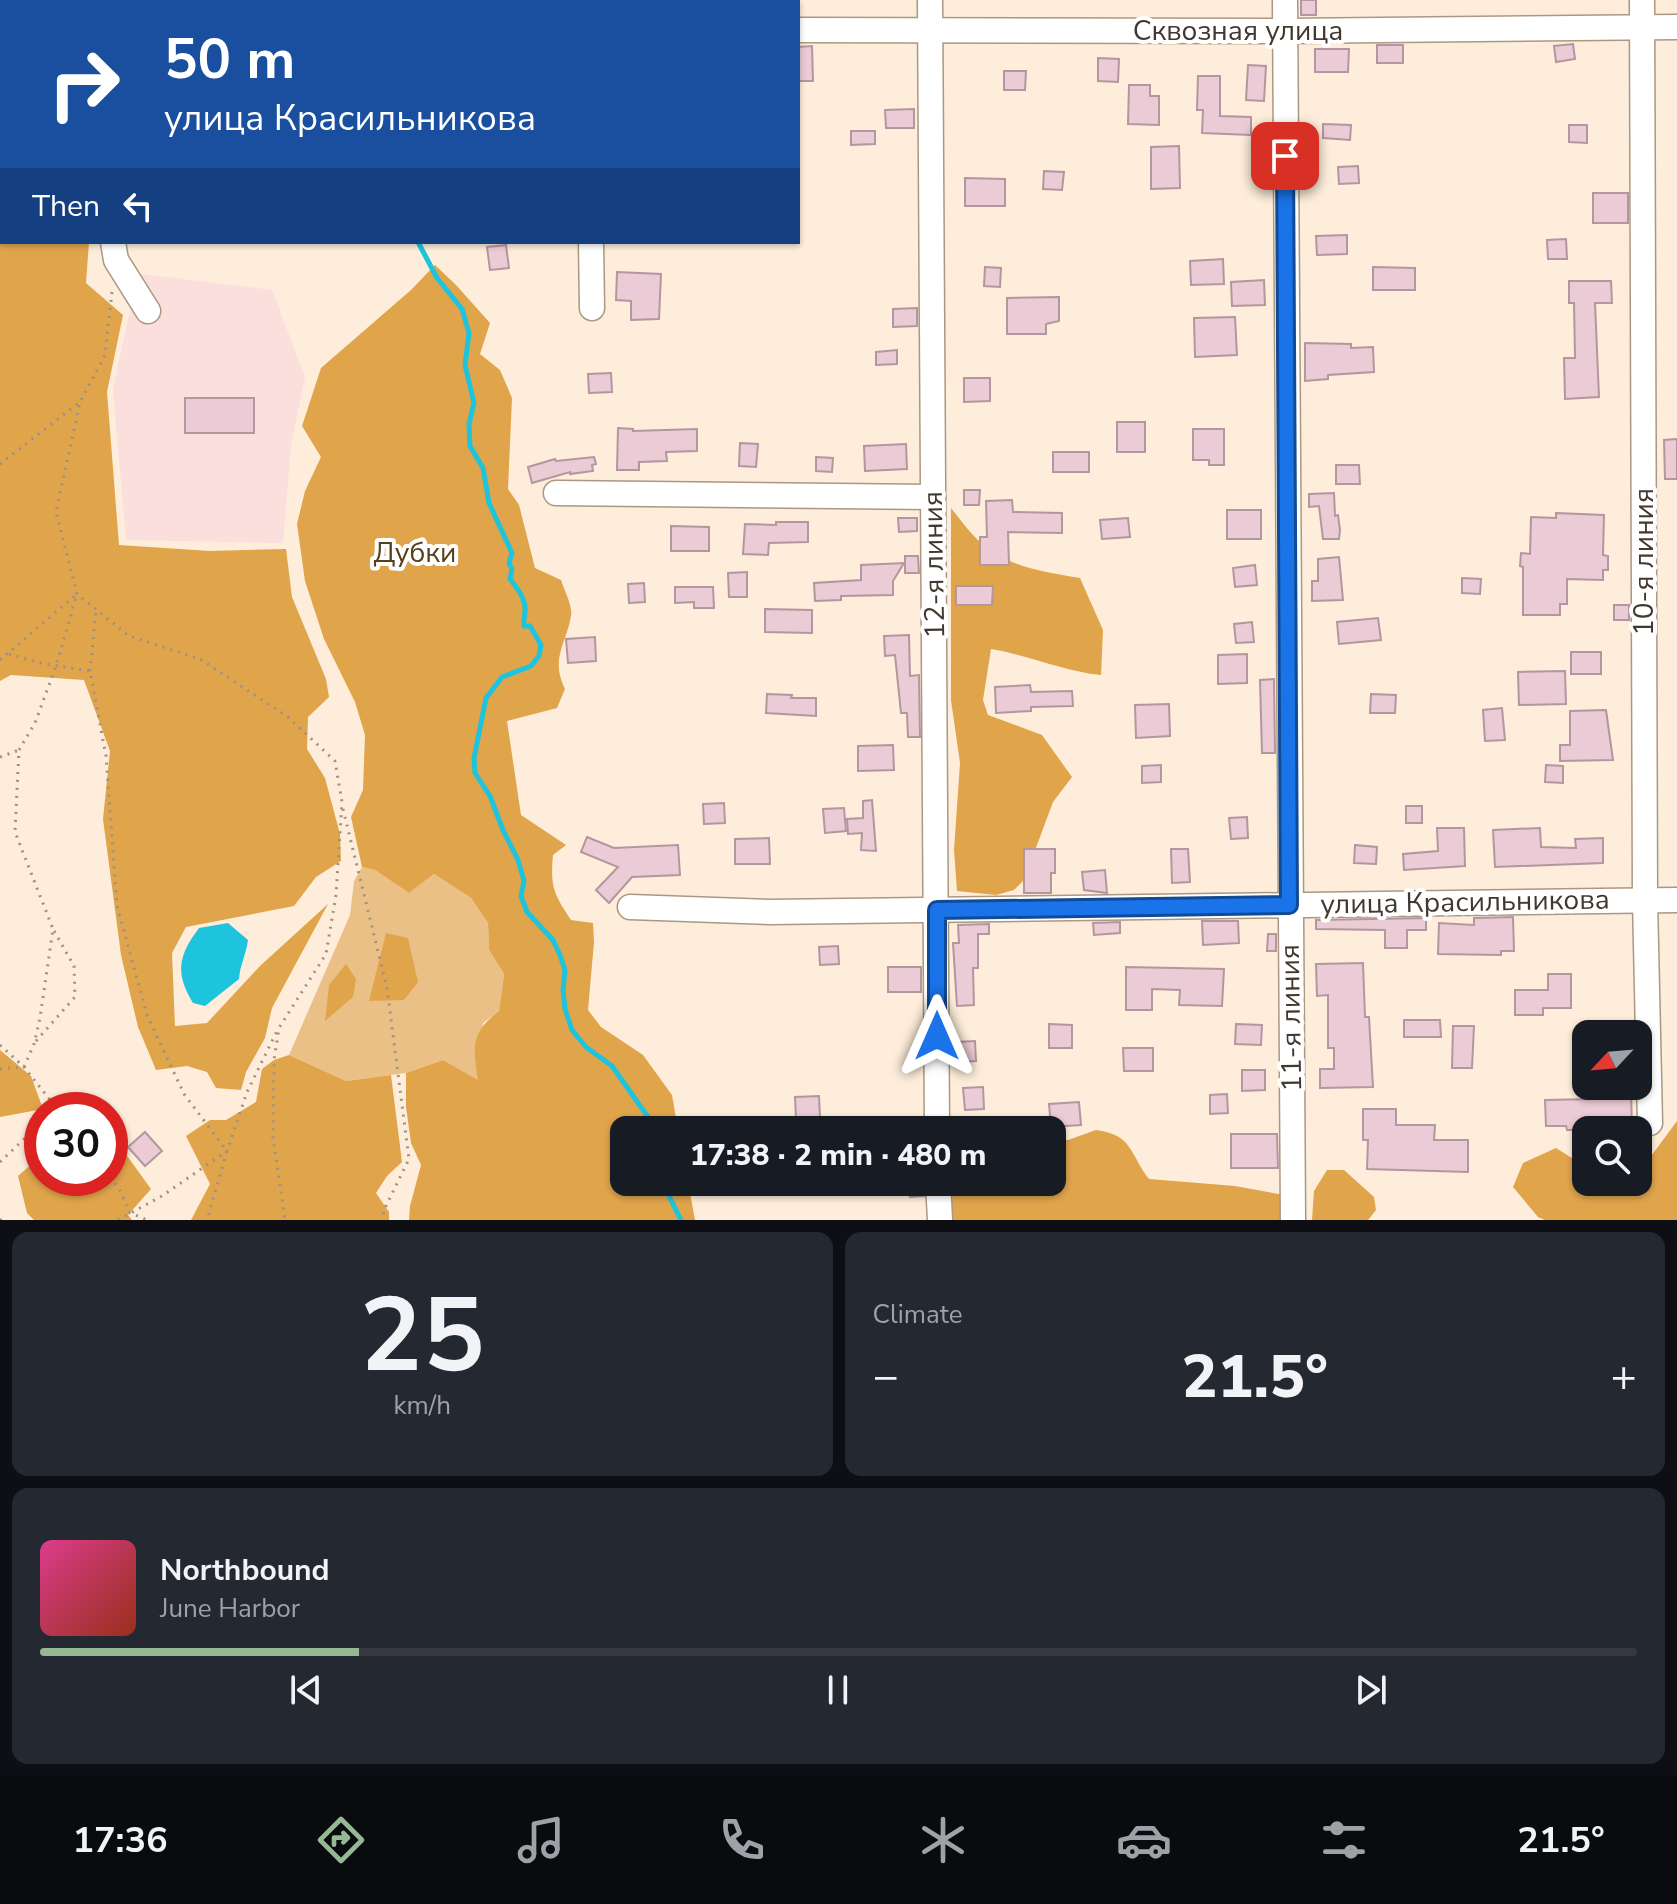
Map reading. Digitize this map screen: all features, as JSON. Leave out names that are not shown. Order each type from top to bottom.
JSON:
[{"type":"street","name":"12-я линия","points":[[930,0],[937,1116]]},
{"type":"street","name":"11-я линия","points":[[1285,0],[1293,1220]]},
{"type":"street","name":"10-я линия","points":[[1642,0],[1645,900],[1650,1116]]},
{"type":"street","name":"Сквозная улица","points":[[800,30],[1285,31],[1677,27]]},
{"type":"street","points":[[591,244],[592,308]]},
{"type":"street","points":[[114,251],[148,311]]},
{"type":"street","points":[[556,493],[933,497]]},
{"type":"street","name":"улица Красильникова","points":[[630,907],[770,912],[1677,900]]},
{"type":"street","points":[[939,1196],[940,1220]]},
{"type":"path","points":[[34,1044],[75,997],[74,966],[53,929],[15,832],[19,750],[35,723],[77,594],[56,512],[80,402],[105,355],[112,292]]},
{"type":"path","points":[[0,464],[80,402]]},
{"type":"path","points":[[77,594],[129,636],[200,659],[288,717],[335,761],[387,988],[409,1159],[382,1220]]},
{"type":"path","points":[[0,660],[77,594]]},
{"type":"path","points":[[96,609],[90,671],[106,756],[117,906],[147,1015],[184,1094],[227,1151]]},
{"type":"path","points":[[9,654],[90,671]]},
{"type":"path","points":[[0,757],[19,750]]},
{"type":"path","points":[[207,1220],[247,1092],[279,1028],[326,954],[336,895],[342,802]]},
{"type":"path","points":[[24,1067],[34,1044],[53,929]]},
{"type":"path","points":[[279,1028],[274,1060],[273,1137],[285,1220]]},
{"type":"path","points":[[0,1045],[24,1067],[44,1092]]},
{"type":"path","points":[[0,1069],[24,1067]]},
{"type":"path","points":[[0,1162],[24,1139]]},
{"type":"path","points":[[118,1220],[162,1196],[227,1151]]},
{"type":"path","points":[[123,1196],[130,1213],[147,1220]]},
{"type":"shaded area","points":[[142,274],[272,290],[305,377],[291,445],[283,543],[126,540],[113,389],[131,306]]},
{"type":"shaded area","points":[[362,867],[375,870],[409,893],[434,874],[471,898],[488,923],[489,950],[504,974],[499,1011],[483,1023],[479,1081],[443,1060],[406,1073],[346,1081],[289,1055],[350,915],[354,881]]},
{"type":"green space","points":[[0,244],[89,244],[86,283],[123,315],[107,392],[119,545],[210,551],[286,549],[292,597],[326,679],[329,697],[308,717],[307,749],[325,778],[340,834],[341,861],[316,877],[294,906],[186,927],[172,953],[175,1026],[207,1023],[260,966],[328,904],[272,1008],[265,1038],[246,1072],[241,1090],[216,1088],[207,1072],[187,1066],[156,1070],[138,1027],[121,955],[103,819],[110,751],[84,680],[11,675],[0,681]]},
{"type":"green space","name":"Дубки","points":[[435,265],[490,323],[480,354],[500,370],[512,398],[508,489],[519,505],[535,568],[561,580],[571,608],[559,660],[565,689],[557,708],[507,721],[521,815],[566,845],[553,855],[554,890],[571,920],[593,923],[588,1010],[601,1027],[643,1055],[672,1095],[676,1116],[610,1116],[610,1196],[691,1196],[695,1220],[409,1220],[421,1165],[411,1143],[406,1107],[406,1073],[443,1060],[478,1080],[476,1041],[483,1026],[499,1011],[504,974],[489,950],[488,923],[471,898],[434,874],[409,893],[375,870],[362,867],[351,817],[363,790],[365,735],[355,702],[324,639],[305,581],[297,524],[305,491],[321,457],[302,426],[321,368],[411,290]]},
{"type":"green space","points":[[951,508],[976,538],[1002,557],[1027,567],[1080,578],[1103,630],[1101,675],[991,649],[983,700],[988,715],[1042,735],[1072,777],[1053,802],[1024,880],[1014,890],[996,895],[957,891],[954,850],[960,763],[951,700]]},
{"type":"green space","points":[[386,933],[408,938],[418,982],[404,1000],[369,1001]]},
{"type":"green space","points":[[346,964],[356,979],[353,997],[325,1021],[329,985]]},
{"type":"green space","points":[[0,1050],[31,1076],[37,1092],[24,1092],[24,1113],[0,1117]]},
{"type":"green space","points":[[289,1055],[346,1081],[391,1075],[402,1162],[387,1176],[376,1193],[389,1212],[389,1220],[191,1220],[210,1184],[186,1136],[210,1120],[226,1120],[256,1102],[262,1069],[274,1060]]},
{"type":"green space","points":[[1677,1121],[1677,1220],[1545,1220],[1538,1217],[1513,1187],[1523,1163],[1556,1148],[1572,1158],[1572,1196],[1652,1196],[1652,1155]]},
{"type":"green space","points":[[1096,1130],[1117,1136],[1129,1147],[1149,1179],[1235,1186],[1284,1195],[1285,1220],[953,1220],[949,1196],[1066,1196],[1068,1140]]},
{"type":"green space","points":[[128,1157],[151,1189],[128,1215],[132,1220],[34,1220],[27,1213],[18,1176],[24,1171],[24,1196],[128,1196]]},
{"type":"green space","points":[[1327,1170],[1344,1170],[1374,1197],[1376,1210],[1368,1220],[1312,1220],[1314,1191]]},
{"type":"water","points":[[228,923],[248,940],[239,979],[205,1006],[193,1003],[183,983],[183,956],[199,928]]},
{"type":"building","points":[[1301,0],[1316,0],[1316,15],[1301,15]]},
{"type":"building","points":[[1573,44],[1575,59],[1556,62],[1554,46]]},
{"type":"building","points":[[1377,45],[1403,45],[1403,63],[1377,63]]},
{"type":"building","points":[[812,46],[813,81],[800,81],[800,47]]},
{"type":"building","points":[[1315,49],[1349,49],[1348,72],[1315,72]]},
{"type":"building","points":[[1098,58],[1119,59],[1118,82],[1098,81]]},
{"type":"building","points":[[1248,65],[1266,66],[1264,101],[1246,100]]},
{"type":"building","points":[[1004,71],[1026,71],[1025,90],[1004,90]]},
{"type":"building","points":[[1198,76],[1220,76],[1220,116],[1251,117],[1251,135],[1202,133],[1203,110],[1197,110]]},
{"type":"building","points":[[1129,85],[1150,85],[1150,96],[1159,96],[1159,125],[1128,124]]},
{"type":"building","points":[[914,109],[914,128],[886,128],[885,110]]},
{"type":"building","points":[[1323,124],[1351,125],[1350,140],[1323,138]]},
{"type":"building","points":[[1569,125],[1587,125],[1587,143],[1569,142]]},
{"type":"building","points":[[851,131],[875,131],[875,144],[851,145]]},
{"type":"building","points":[[1179,146],[1180,188],[1151,189],[1151,147]]},
{"type":"building","points":[[1358,166],[1359,183],[1339,184],[1338,167]]},
{"type":"building","points":[[1044,171],[1064,172],[1062,190],[1043,189]]},
{"type":"building","points":[[965,178],[1005,179],[1005,206],[965,206]]},
{"type":"building","points":[[1593,193],[1628,193],[1628,223],[1593,223]]},
{"type":"building","points":[[1347,235],[1347,254],[1317,255],[1316,236]]},
{"type":"building","points":[[1566,239],[1567,259],[1548,259],[1547,240]]},
{"type":"building","points":[[506,245],[509,268],[490,270],[487,247]]},
{"type":"building","points":[[1223,259],[1224,284],[1191,285],[1190,261]]},
{"type":"building","points":[[985,267],[1001,268],[1000,287],[984,286]]},
{"type":"building","points":[[1373,267],[1415,268],[1415,290],[1373,290]]},
{"type":"building","points":[[617,272],[661,274],[659,319],[631,320],[631,301],[616,300]]},
{"type":"building","points":[[1264,280],[1265,305],[1232,306],[1231,282]]},
{"type":"building","points":[[1569,281],[1611,281],[1612,303],[1595,303],[1599,397],[1565,399],[1564,358],[1575,358],[1574,303],[1569,303]]},
{"type":"building","points":[[1059,297],[1059,321],[1046,324],[1046,334],[1007,334],[1007,298]]},
{"type":"building","points":[[917,308],[917,326],[893,327],[893,309]]},
{"type":"building","points":[[1235,317],[1237,355],[1195,357],[1194,318]]},
{"type":"building","points":[[1305,343],[1373,347],[1374,372],[1328,375],[1328,379],[1305,381]]},
{"type":"building","points":[[897,350],[897,364],[876,365],[876,352]]},
{"type":"building","points":[[611,373],[612,392],[589,393],[588,374]]},
{"type":"building","points":[[964,378],[990,378],[990,401],[964,402]]},
{"type":"building","points":[[185,398],[254,398],[254,433],[185,433]]},
{"type":"building","points":[[1117,422],[1145,422],[1145,452],[1117,452]]},
{"type":"building","points":[[618,428],[633,431],[697,429],[697,451],[666,452],[667,461],[639,462],[639,470],[617,470]]},
{"type":"building","points":[[1193,429],[1224,429],[1224,465],[1209,465],[1209,460],[1193,460]]},
{"type":"building","points":[[1677,439],[1677,479],[1665,479],[1664,440]]},
{"type":"building","points":[[740,443],[758,444],[756,467],[739,466]]},
{"type":"building","points":[[906,444],[907,469],[865,471],[864,446]]},
{"type":"building","points":[[1053,452],[1089,452],[1089,472],[1053,472]]},
{"type":"building","points":[[594,457],[596,464],[592,465],[593,471],[570,472],[532,483],[528,467],[555,459]]},
{"type":"building","points":[[816,457],[833,458],[832,472],[816,471]]},
{"type":"building","points":[[1336,465],[1359,465],[1360,484],[1336,484]]},
{"type":"building","points":[[964,490],[980,490],[979,505],[964,505]]},
{"type":"building","points":[[1334,493],[1339,539],[1323,539],[1319,506],[1309,507],[1309,494]]},
{"type":"building","points":[[1012,500],[1013,512],[1062,513],[1062,533],[1008,532],[1009,565],[980,565],[980,537],[987,537],[986,501]]},
{"type":"building","points":[[1227,510],[1261,510],[1261,539],[1227,539]]},
{"type":"building","points":[[1556,513],[1604,515],[1603,555],[1608,556],[1608,570],[1603,570],[1603,580],[1567,579],[1567,604],[1560,604],[1560,615],[1523,615],[1521,553],[1530,554],[1531,517],[1556,518]]},
{"type":"building","points":[[898,518],[917,518],[917,531],[899,532]]},
{"type":"building","points":[[1128,518],[1130,537],[1102,539],[1100,520]]},
{"type":"building","points":[[776,522],[808,522],[808,542],[769,543],[768,555],[743,554],[745,524],[776,525]]},
{"type":"building","points":[[671,526],[709,527],[709,551],[671,551]]},
{"type":"building","points":[[905,556],[918,556],[919,573],[905,573]]},
{"type":"building","points":[[1339,557],[1343,600],[1312,601],[1312,581],[1318,581],[1318,559]]},
{"type":"building","points":[[904,563],[893,581],[893,595],[841,596],[841,600],[815,601],[814,583],[861,580],[861,565]]},
{"type":"building","points":[[1255,565],[1257,585],[1235,587],[1233,568]]},
{"type":"building","points":[[747,572],[747,597],[729,597],[728,573]]},
{"type":"building","points":[[1462,578],[1481,579],[1480,594],[1462,593]]},
{"type":"building","points":[[644,583],[645,602],[629,603],[628,584]]},
{"type":"building","points":[[956,586],[993,586],[992,605],[956,605]]},
{"type":"building","points":[[675,587],[713,587],[714,608],[694,608],[694,602],[675,603]]},
{"type":"building","points":[[1614,605],[1629,605],[1629,620],[1614,620]]},
{"type":"building","points":[[765,609],[812,610],[812,633],[765,632]]},
{"type":"building","points":[[1378,618],[1381,640],[1339,644],[1337,622]]},
{"type":"building","points":[[1252,622],[1254,642],[1236,643],[1234,624]]},
{"type":"building","points":[[909,635],[910,676],[919,675],[920,737],[908,737],[907,713],[901,713],[895,655],[885,656],[884,636]]},
{"type":"building","points":[[595,637],[596,661],[568,663],[566,639]]},
{"type":"building","points":[[1571,652],[1601,652],[1601,674],[1571,674]]},
{"type":"building","points":[[1247,654],[1247,683],[1218,684],[1218,655]]},
{"type":"building","points":[[1565,671],[1566,704],[1519,705],[1518,672]]},
{"type":"building","points":[[1274,679],[1275,753],[1262,753],[1260,680]]},
{"type":"building","points":[[1030,685],[1031,692],[1072,691],[1073,706],[1031,707],[1031,711],[996,713],[995,687]]},
{"type":"building","points":[[767,694],[816,698],[816,716],[766,713]]},
{"type":"building","points":[[1371,694],[1396,695],[1395,713],[1370,713]]},
{"type":"building","points":[[1169,704],[1170,736],[1136,738],[1135,705]]},
{"type":"building","points":[[1502,708],[1505,740],[1485,741],[1483,710]]},
{"type":"building","points":[[1606,710],[1613,760],[1560,761],[1560,745],[1570,745],[1570,711]]},
{"type":"building","points":[[893,745],[894,770],[858,771],[858,746]]},
{"type":"building","points":[[1161,765],[1161,782],[1142,783],[1142,766]]},
{"type":"building","points":[[1546,765],[1563,766],[1563,783],[1545,782]]},
{"type":"building","points":[[872,800],[876,851],[861,850],[862,833],[848,834],[847,819],[863,818],[863,801]]},
{"type":"building","points":[[724,803],[725,823],[704,824],[703,804]]},
{"type":"building","points":[[1406,806],[1422,806],[1422,823],[1406,823]]},
{"type":"building","points":[[844,808],[846,831],[825,833],[823,809]]},
{"type":"building","points":[[1247,817],[1248,838],[1231,839],[1229,818]]},
{"type":"building","points":[[1437,828],[1464,828],[1465,866],[1404,870],[1403,854],[1438,851]]},
{"type":"building","points":[[1540,828],[1541,847],[1576,848],[1575,839],[1603,838],[1603,863],[1495,867],[1493,830]]},
{"type":"building","points":[[587,837],[614,848],[678,845],[680,875],[632,877],[609,903],[596,890],[618,867],[581,852]]},
{"type":"building","points":[[769,838],[770,864],[735,864],[735,839]]},
{"type":"building","points":[[1355,845],[1377,847],[1376,864],[1354,863]]},
{"type":"building","points":[[1024,849],[1055,849],[1051,893],[1024,893]]},
{"type":"building","points":[[1171,849],[1188,849],[1190,882],[1172,883]]},
{"type":"building","points":[[1105,870],[1107,893],[1084,890],[1082,872]]},
{"type":"building","points":[[1513,917],[1514,951],[1501,951],[1501,955],[1438,954],[1439,923],[1474,925],[1474,918]]},
{"type":"building","points":[[1426,918],[1426,930],[1407,930],[1407,948],[1385,948],[1385,930],[1316,929],[1316,920]]},
{"type":"building","points":[[1202,921],[1238,921],[1239,943],[1203,945]]},
{"type":"building","points":[[1120,922],[1120,933],[1094,935],[1093,923]]},
{"type":"building","points":[[989,924],[989,934],[978,934],[978,968],[973,968],[974,1005],[957,1006],[953,943],[959,943],[958,925]]},
{"type":"building","points":[[1268,934],[1276,934],[1276,951],[1267,951]]},
{"type":"building","points":[[838,946],[839,964],[820,965],[819,947]]},
{"type":"building","points":[[1363,963],[1373,1087],[1320,1088],[1320,1069],[1334,1069],[1334,1048],[1328,1048],[1328,995],[1317,996],[1316,964]]},
{"type":"building","points":[[888,967],[921,967],[921,992],[888,992]]},
{"type":"building","points":[[1126,967],[1224,969],[1222,1006],[1179,1005],[1180,990],[1152,989],[1152,1010],[1126,1010]]},
{"type":"building","points":[[1548,974],[1571,974],[1571,1008],[1543,1008],[1543,1015],[1515,1015],[1515,990],[1548,990]]},
{"type":"building","points":[[1404,1020],[1440,1020],[1441,1037],[1404,1037]]},
{"type":"building","points":[[1049,1024],[1072,1025],[1072,1048],[1049,1048]]},
{"type":"building","points":[[1236,1024],[1262,1025],[1261,1045],[1235,1044]]},
{"type":"building","points":[[1453,1026],[1474,1026],[1472,1068],[1452,1068]]},
{"type":"building","points":[[975,1041],[976,1061],[959,1062],[957,1042]]},
{"type":"building","points":[[1123,1048],[1153,1048],[1153,1071],[1124,1071]]},
{"type":"building","points":[[1242,1070],[1265,1070],[1265,1090],[1242,1091]]},
{"type":"building","points":[[983,1087],[984,1109],[965,1110],[963,1088]]},
{"type":"building","points":[[1227,1094],[1228,1113],[1210,1114],[1210,1095]]},
{"type":"building","points":[[819,1096],[820,1116],[796,1116],[795,1097]]},
{"type":"building","points":[[1545,1100],[1631,1100],[1632,1116],[1572,1116],[1572,1130],[1567,1130],[1566,1126],[1546,1126]]},
{"type":"building","points":[[1079,1102],[1081,1125],[1066,1126],[1066,1116],[1050,1116],[1049,1104]]},
{"type":"building","points":[[1363,1109],[1396,1109],[1396,1125],[1435,1125],[1434,1140],[1468,1140],[1468,1172],[1367,1169],[1368,1140],[1363,1140]]},
{"type":"building","points":[[145,1132],[162,1151],[145,1166],[128,1147]]},
{"type":"building","points":[[1231,1134],[1277,1134],[1278,1168],[1231,1168]]},
{"type":"waterway","points":[[419,244],[437,278],[462,309],[469,333],[465,365],[474,403],[469,424],[470,446],[483,468],[489,503],[512,553],[510,579],[524,602],[524,626],[530,626],[541,645],[539,656],[531,666],[502,677],[486,698],[474,758],[475,773],[490,796],[518,860],[524,881],[521,896],[527,912],[553,940],[560,955],[565,970],[565,1009],[572,1030],[586,1047],[612,1066],[647,1116]]},
{"type":"waterway","points":[[669,1196],[681,1220]]},
{"type":"route","points":[[937,1036],[937,910],[1289,905],[1285,156]]}]
